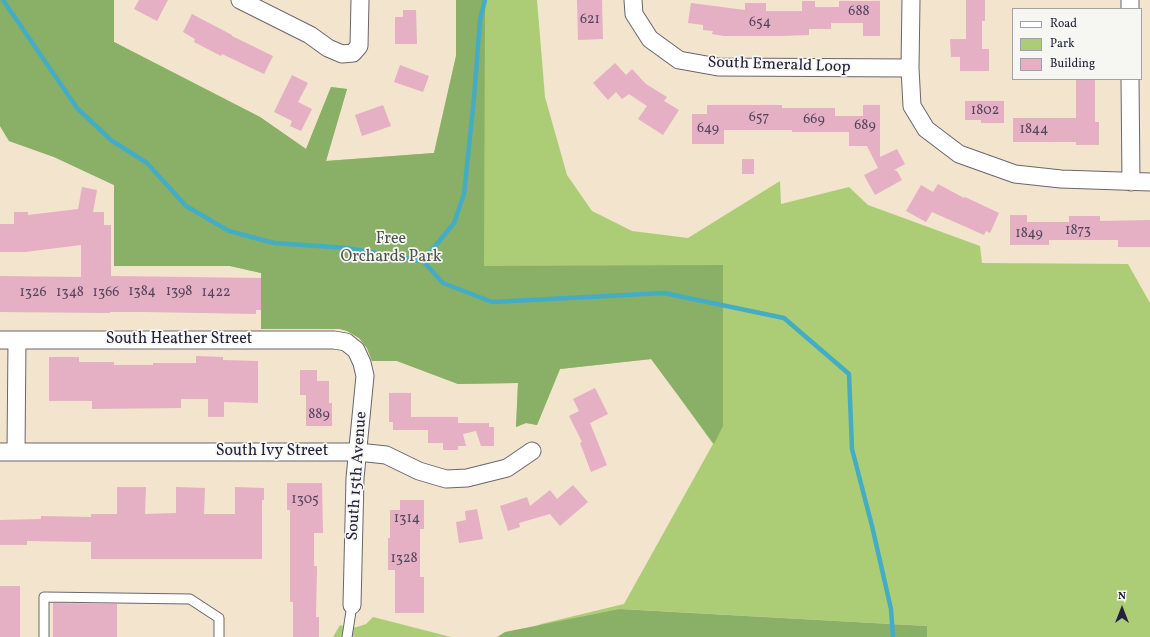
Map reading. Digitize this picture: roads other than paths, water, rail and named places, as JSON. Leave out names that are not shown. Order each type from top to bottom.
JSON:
[{"type":"street","points":[[240,0],[310,35],[328,48],[342,54],[353,53],[359,46],[360,0]]},
{"type":"street","name":"South Emerald Loop","points":[[633,0],[634,14],[650,39],[679,60],[718,67],[910,68]]},
{"type":"street","points":[[911,0],[910,68],[912,106],[926,129],[959,154],[1015,174],[1061,179],[1150,182]]},
{"type":"street","points":[[1130,80],[1131,182]]},
{"type":"street","name":"South Heather Street","points":[[0,340],[334,340],[346,342],[356,350]]},
{"type":"street","points":[[8,452],[17,340]]},
{"type":"street","name":"South 15th Avenue","points":[[352,605],[355,478],[365,376],[362,363],[356,350]]},
{"type":"street","name":"South Ivy Street","points":[[8,452],[358,452],[386,456],[419,471],[446,480],[467,478],[508,468],[532,451]]},
{"type":"lane","points":[[44,637],[44,597],[190,599],[219,618],[219,637]]},
{"type":"lane","points":[[347,637],[352,605]]},
{"type":"waterway","points":[[3,0],[77,108],[111,140],[147,163],[186,206],[229,231],[274,243],[347,248],[423,261],[443,283],[492,302],[664,293],[784,318],[849,374],[852,449],[891,609],[893,637]]},
{"type":"waterway","points":[[423,261],[454,223],[464,194],[480,20],[485,0]]},
{"type":"park label","name":"Free Orchards Park","points":[[391,249]]}]
